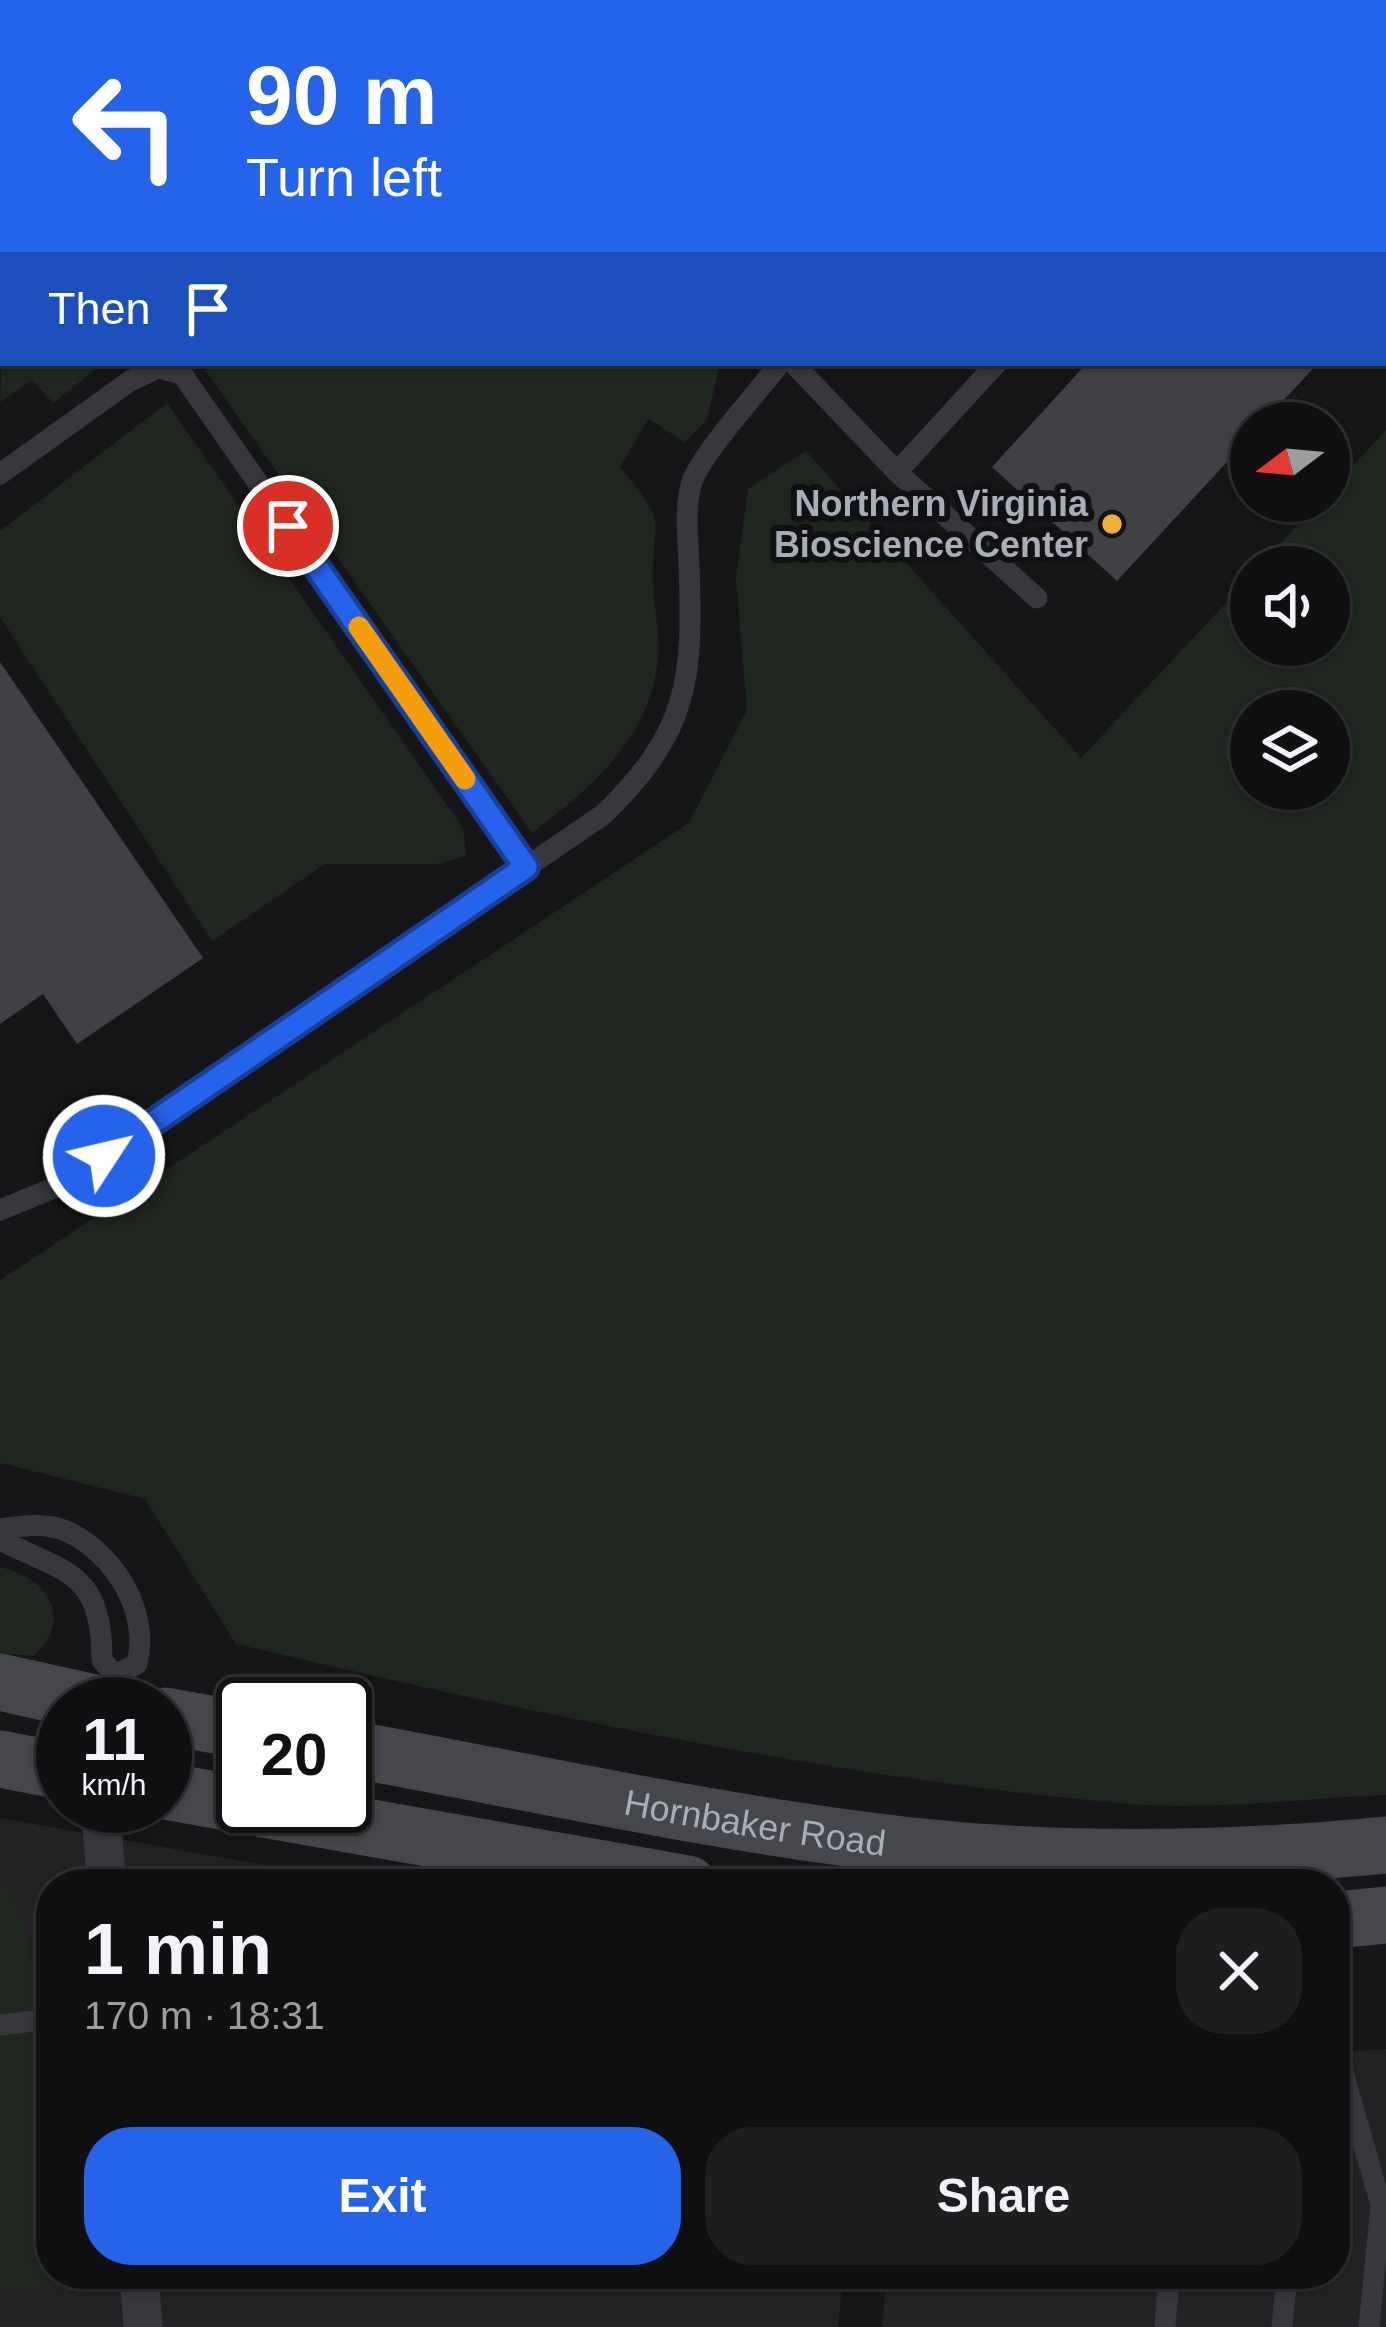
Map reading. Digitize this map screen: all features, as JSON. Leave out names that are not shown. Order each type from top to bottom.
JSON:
[{"type":"main road","points":[[0,1682],[36,1686]]},
{"type":"main road","name":"Hornbaker Road","points":[[372,1753],[748,1824],[914,1846],[1094,1858],[1386,1845]]},
{"type":"main road","points":[[0,1760],[36,1766]]},
{"type":"main road","name":"Hornbaker Road","points":[[372,1828],[603,1869]]},
{"type":"main road","points":[[1350,1919],[1386,1915]]},
{"type":"street","points":[[102,1833],[106,1869]]},
{"type":"street","points":[[140,2289],[143,2327]]},
{"type":"lane","points":[[0,1210],[66,1183],[604,814],[639,779],[680,708],[693,640],[688,519],[693,480],[778,366]]},
{"type":"lane","points":[[796,366],[897,472],[1037,598]]},
{"type":"lane","points":[[897,472],[994,366]]},
{"type":"lane","points":[[0,474],[130,381],[158,368],[182,374],[526,867]]},
{"type":"lane","points":[[0,1529],[32,1524],[63,1529],[111,1565],[136,1615],[141,1648],[136,1664],[123,1677]]},
{"type":"lane","points":[[0,1540],[58,1562],[80,1582],[102,1631],[104,1677]]},
{"type":"lane","points":[[0,2024],[36,2020]]},
{"type":"lane","points":[[1350,2097],[1381,2205],[1369,2327]]},
{"type":"lane","points":[[1165,2327],[1168,2289]]},
{"type":"lane","points":[[1282,2327],[1286,2289]]},
{"type":"shaded area","points":[[2,366],[100,366],[53,403],[32,380],[0,402]]},
{"type":"shaded area","points":[[202,366],[719,366],[707,420],[685,442],[648,419],[620,467],[655,521],[658,658],[644,713],[631,737],[596,779],[532,833]]},
{"type":"shaded area","points":[[167,403],[463,828],[466,856],[437,864],[325,864],[212,941],[0,617],[0,531]]},
{"type":"shaded area","points":[[1386,430],[1386,1795],[1162,1806],[906,1778],[569,1718],[236,1644],[145,1499],[0,1463],[0,1280],[689,823],[747,710],[736,578],[748,489],[806,451],[1081,758],[1230,598],[1230,666],[1350,666],[1350,546],[1278,546],[1301,522],[1350,522],[1350,469]]},
{"type":"shaded area","points":[[0,1567],[31,1580],[50,1602],[52,1628],[33,1656],[0,1653]]},
{"type":"shaded area","points":[[0,1818],[36,1824],[36,1833],[84,1833],[287,1869],[36,1869],[36,2289],[842,2289],[838,2327],[0,2327]]},
{"type":"shaded area","points":[[0,1881],[17,1906],[36,1985],[36,2289],[43,2289],[0,2294]]},
{"type":"shaded area","points":[[1386,2049],[1386,2327],[882,2327],[886,2289],[1350,2289],[1350,2051]]},
{"type":"building","name":"Northern Virginia Bioscience Center","points":[[1084,366],[1315,366],[1282,402],[1230,402],[1230,459],[1117,581],[992,467]]},
{"type":"building","points":[[0,662],[203,958],[77,1044],[43,994],[0,1024]]},
{"type":"slow traffic","points":[[359,627],[465,779]]},
{"type":"place","name":"Northern Virginia Bioscience Center","points":[[1112,524]]},
{"type":"route","points":[[104,1156],[526,867],[288,526]]}]
